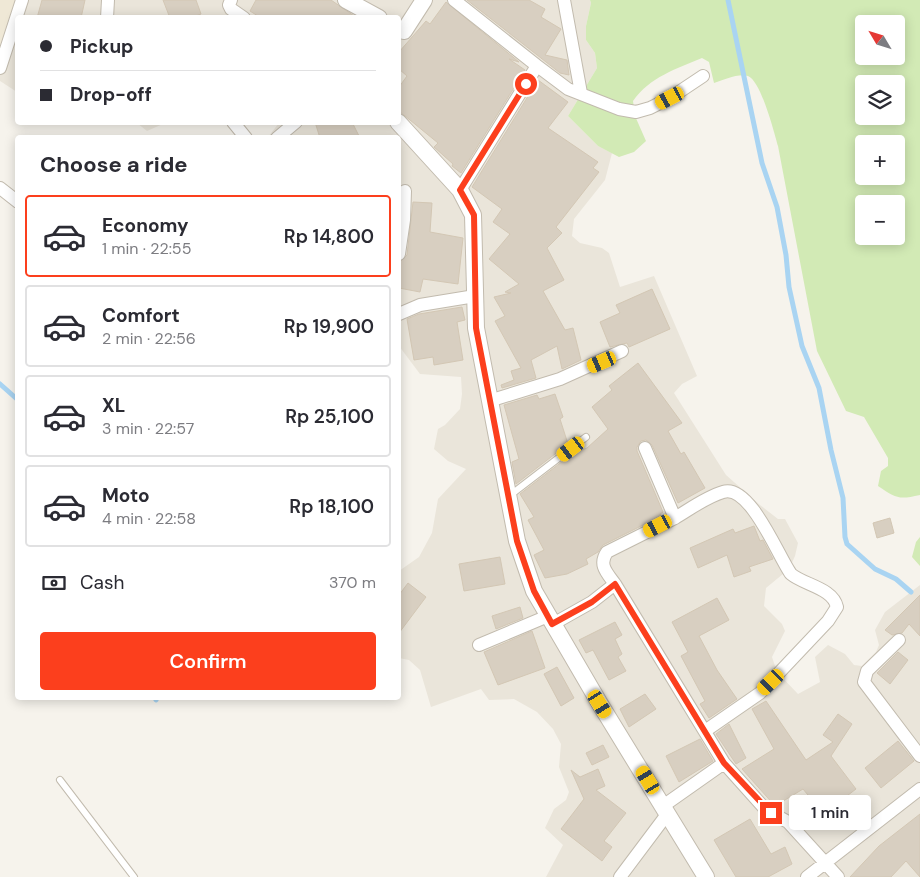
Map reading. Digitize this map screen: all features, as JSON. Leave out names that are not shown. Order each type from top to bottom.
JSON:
[{"type":"street","points":[[17,15],[22,0]]},
{"type":"street","points":[[107,15],[108,0]]},
{"type":"street","points":[[231,0],[230,9],[239,15]]},
{"type":"street","points":[[346,0],[374,15]]},
{"type":"street","points":[[401,34],[424,0]]},
{"type":"street","points":[[454,0],[568,89],[620,109],[636,112],[650,108],[670,98],[702,76]]},
{"type":"street","points":[[564,0],[581,94]]},
{"type":"street","points":[[0,68],[15,22]]},
{"type":"street","points":[[460,190],[536,65]]},
{"type":"street","points":[[235,125],[244,135]]},
{"type":"street","points":[[281,135],[292,125]]},
{"type":"street","points":[[401,125],[460,190],[474,220],[476,328],[517,541],[528,574],[550,620],[706,877]]},
{"type":"street","points":[[0,188],[15,200]]},
{"type":"street","points":[[401,240],[405,191]]},
{"type":"street","points":[[401,313],[420,305],[475,296]]},
{"type":"street","points":[[489,401],[560,379],[622,351]]},
{"type":"street","points":[[645,448],[675,518]]},
{"type":"street","points":[[705,731],[760,693],[828,622],[837,607],[836,602],[828,594],[809,586],[791,574],[781,559],[767,528],[748,504],[734,493],[722,492],[675,518],[606,552],[602,559],[603,566],[724,763],[766,810],[788,822],[838,877]]},
{"type":"street","points":[[479,645],[550,620],[592,602],[615,584]]},
{"type":"street","points":[[898,640],[867,671],[864,682],[920,756]]},
{"type":"street","points":[[620,877],[665,809],[724,763]]},
{"type":"street","points":[[806,877],[920,788]]},
{"type":"lane","points":[[508,496],[586,437]]},
{"type":"lane","points":[[60,780],[134,877]]},
{"type":"shaded area","points":[[0,0],[15,0],[0,46]]},
{"type":"shaded area","points":[[15,0],[590,0],[586,40],[595,53],[597,68],[568,116],[598,146],[612,153],[605,180],[574,219],[572,236],[580,243],[602,248],[609,253],[620,287],[654,276],[697,376],[682,384],[674,393],[726,475],[778,519],[785,519],[798,543],[789,569],[766,588],[764,606],[782,624],[785,631],[772,657],[777,672],[798,694],[820,682],[815,657],[828,645],[845,654],[854,665],[862,666],[876,652],[879,645],[875,630],[885,612],[920,585],[920,877],[546,877],[563,845],[545,828],[554,809],[566,800],[569,792],[559,767],[561,744],[553,729],[537,712],[514,699],[489,700],[481,689],[431,707],[420,670],[409,660],[401,658],[401,570],[419,557],[432,533],[438,499],[466,469],[448,461],[434,449],[438,429],[445,425],[460,409],[462,394],[461,377],[420,374],[401,349],[401,135],[270,135],[277,125],[401,125],[401,15],[15,15],[15,91],[0,81],[0,46]]},
{"type":"shaded area","points":[[140,125],[160,125],[147,131]]},
{"type":"green space","points":[[590,0],[920,0],[920,495],[897,497],[878,486],[881,471],[888,466],[888,458],[864,417],[846,411],[817,351],[778,146],[758,87],[753,80],[744,75],[714,83],[709,62],[702,58],[673,70],[647,86],[633,101],[635,116],[646,141],[634,152],[619,157],[598,146],[568,116],[597,68],[595,53],[586,40]]},
{"type":"green space","points":[[920,537],[920,566],[912,557],[916,542]]},
{"type":"building","points":[[42,0],[85,0],[82,15],[38,15]]},
{"type":"building","points":[[163,0],[196,0],[201,14],[198,15],[169,15]]},
{"type":"building","points":[[256,0],[331,0],[353,15],[256,15],[250,11]]},
{"type":"building","points":[[467,0],[529,0],[545,9],[541,17],[561,29],[545,55],[567,60],[569,75],[560,73]]},
{"type":"building","points":[[446,2],[519,62],[509,59],[525,70],[461,173],[434,147],[438,143],[401,113],[401,84],[407,76],[401,71],[401,50],[426,21],[430,24]]},
{"type":"building","points":[[538,80],[568,102],[548,128],[598,162],[593,168],[599,172],[556,227],[562,233],[547,248],[564,280],[543,291],[565,330],[573,328],[581,360],[562,369],[557,346],[531,360],[536,378],[502,388],[501,385],[514,380],[511,371],[521,368],[495,321],[505,316],[494,297],[511,293],[505,292],[519,284],[489,259],[510,234],[493,222],[502,209],[472,187]]},
{"type":"building","points":[[316,125],[354,125],[358,135],[319,135]]},
{"type":"building","points":[[413,202],[432,203],[430,232],[463,238],[458,284],[423,279],[420,292],[401,288],[401,261],[407,255]]},
{"type":"building","points":[[652,289],[670,329],[629,347],[627,343],[610,347],[600,322],[620,313],[616,305]]},
{"type":"building","points":[[462,307],[465,320],[457,322],[463,360],[434,365],[433,357],[414,360],[407,319],[419,314]]},
{"type":"building","points":[[638,363],[682,423],[668,431],[681,454],[684,452],[705,488],[678,503],[652,445],[646,440],[641,441],[637,451],[663,512],[660,514],[661,516],[603,545],[598,552],[586,559],[588,564],[567,574],[545,578],[534,555],[544,550],[528,520],[534,517],[520,494],[572,454],[587,448],[608,429],[592,407],[612,390],[609,386]]},
{"type":"building","points":[[555,394],[563,417],[560,419],[568,444],[516,484],[512,462],[519,459],[504,405],[537,395],[539,399]]},
{"type":"building","points":[[890,518],[894,533],[877,538],[873,523]]},
{"type":"building","points":[[754,526],[760,541],[763,540],[773,559],[749,567],[751,571],[734,577],[727,555],[698,568],[690,548],[733,529],[735,533]]},
{"type":"building","points":[[500,557],[505,584],[464,591],[459,564]]},
{"type":"building","points":[[408,583],[426,597],[401,630],[401,592]]},
{"type":"building","points":[[920,595],[920,636],[909,624],[902,633],[892,635],[885,630]]},
{"type":"building","points":[[717,598],[729,620],[699,636],[717,670],[737,699],[709,718],[700,704],[705,701],[681,656],[688,652],[672,622]]},
{"type":"building","points":[[520,607],[523,618],[496,629],[492,616]]},
{"type":"building","points":[[615,622],[622,635],[615,639],[622,654],[618,657],[626,671],[609,680],[593,650],[586,653],[579,640]]},
{"type":"building","points":[[532,631],[545,668],[498,685],[484,652]]},
{"type":"building","points":[[898,652],[908,660],[890,684],[877,673]]},
{"type":"building","points":[[557,667],[574,698],[561,706],[544,674]]},
{"type":"building","points":[[645,694],[656,709],[629,727],[620,709]]},
{"type":"building","points":[[766,701],[806,760],[833,742],[823,735],[838,714],[852,724],[831,756],[856,789],[839,802],[851,817],[836,829],[803,789],[775,806],[742,769],[774,749],[752,709]]},
{"type":"building","points":[[729,724],[746,758],[736,764],[716,734]]},
{"type":"building","points":[[700,739],[713,761],[679,782],[666,756]]},
{"type":"building","points":[[898,741],[914,761],[881,788],[865,768]]},
{"type":"building","points":[[603,745],[609,757],[592,765],[586,753]]},
{"type":"building","points":[[598,769],[605,786],[596,790],[626,813],[604,841],[612,847],[602,861],[561,829],[584,799],[571,770],[580,777]]},
{"type":"building","points":[[920,814],[920,877],[906,861],[891,877],[850,877],[879,846]]},
{"type":"building","points":[[750,819],[771,854],[785,847],[792,864],[768,877],[736,877],[714,840]]},
{"type":"waterway","points":[[728,0],[762,163],[777,207],[786,255],[789,287],[802,346],[819,388],[843,498],[847,544],[875,569],[896,579],[911,592]]},
{"type":"waterway","points":[[0,384],[15,397]]},
{"type":"route","points":[[526,84],[460,190],[474,215],[476,328],[517,541],[526,568],[534,591],[552,624],[592,602],[615,584],[724,763],[766,810],[771,813]]}]
